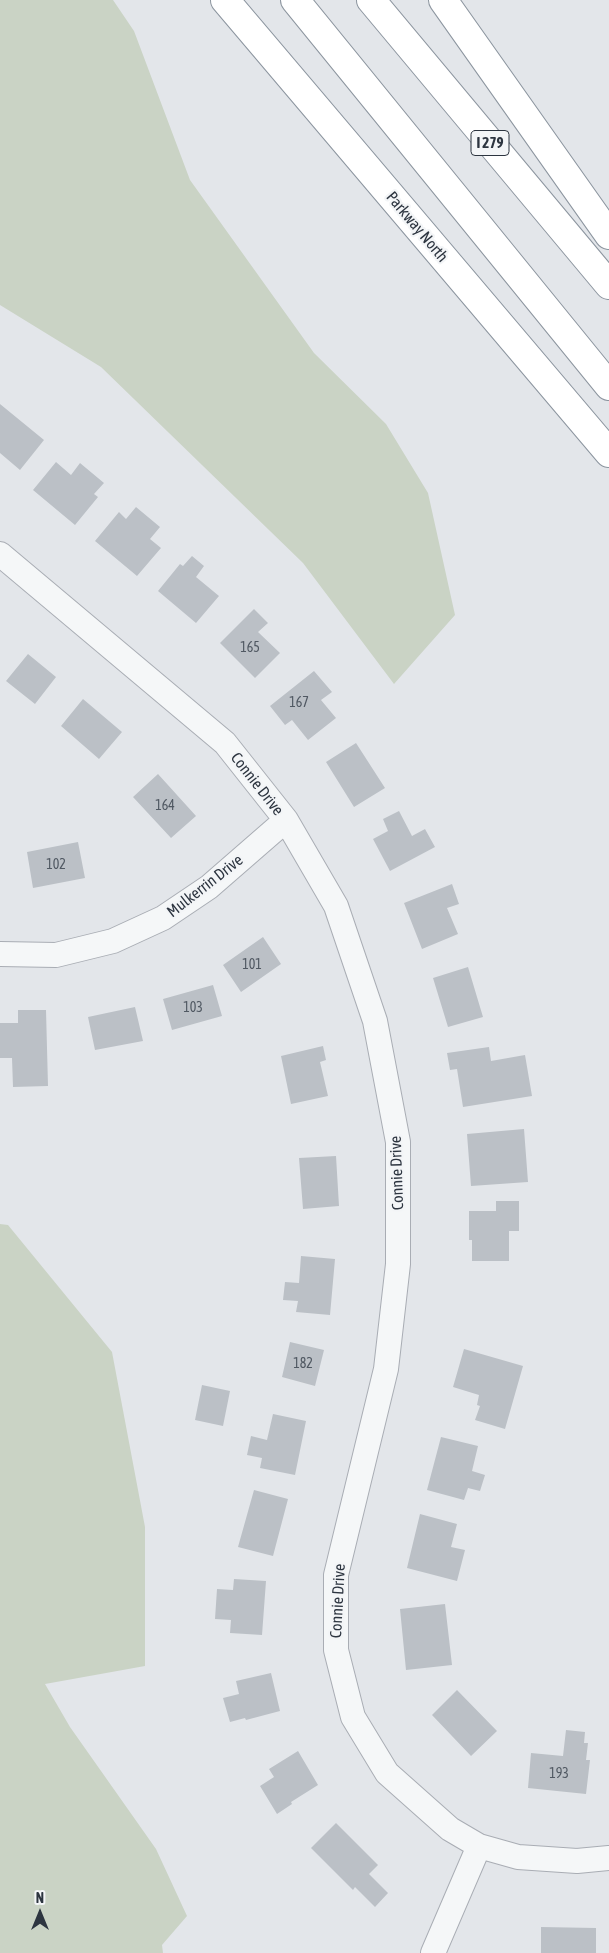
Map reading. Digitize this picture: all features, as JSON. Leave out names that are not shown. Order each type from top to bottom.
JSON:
[{"type":"highway","points":[[203,0],[381,184]]},
{"type":"highway","name":"Parkway North","points":[[225,0],[609,453]]},
{"type":"highway","points":[[284,0],[568,336]]},
{"type":"highway","points":[[296,0],[609,386]]},
{"type":"highway","name":"I 279","points":[[370,0],[609,285]]},
{"type":"highway","points":[[443,0],[609,234]]},
{"type":"street","name":"Connie Drive","points":[[0,554],[225,744],[286,820],[336,906],[374,1021],[398,1142],[398,1264],[386,1369],[336,1575],[336,1650],[353,1717],[387,1773],[450,1829],[479,1846],[518,1857],[578,1861],[609,1858]]},
{"type":"street","name":"Mulkerrin Drive","points":[[0,954],[56,955],[113,941],[163,918],[209,887],[286,820]]},
{"type":"street","points":[[434,1953],[479,1846]]},
{"type":"green space","points":[[0,0],[113,0],[134,31],[190,180],[314,353],[386,424],[428,493],[455,615],[394,684],[303,563],[101,367],[0,305]]},
{"type":"green space","points":[[0,1224],[8,1225],[112,1352],[145,1527],[145,1666],[45,1684],[70,1727],[156,1849],[187,1916],[162,1945],[163,1953],[0,1953]]},
{"type":"building","points":[[0,404],[44,440],[20,470],[0,453]]},
{"type":"building","points":[[56,462],[71,475],[80,463],[104,483],[94,494],[98,497],[75,525],[33,490]]},
{"type":"building","points":[[136,507],[160,527],[150,539],[161,548],[137,576],[95,541],[119,512],[126,519]]},
{"type":"building","points":[[192,556],[204,566],[196,577],[219,596],[196,623],[158,591],[180,564],[183,566]]},
{"type":"building","points":[[254,609],[268,623],[258,632],[280,653],[255,678],[220,643]]},
{"type":"building","points":[[28,654],[56,677],[35,704],[6,681]]},
{"type":"building","points":[[314,671],[332,692],[321,700],[336,718],[308,740],[292,720],[285,725],[270,706]]},
{"type":"building","points":[[83,699],[122,732],[99,759],[61,726]]},
{"type":"building","points":[[356,743],[385,788],[354,807],[326,762]]},
{"type":"building","points":[[158,774],[196,816],[171,838],[133,797]]},
{"type":"building","points":[[399,811],[412,836],[425,829],[435,847],[390,871],[373,839],[388,831],[383,819]]},
{"type":"building","points":[[78,842],[85,878],[33,888],[27,852]]},
{"type":"building","points":[[452,884],[459,904],[447,908],[458,934],[422,949],[404,903]]},
{"type":"building","points":[[263,937],[281,964],[241,992],[223,965]]},
{"type":"building","points":[[468,967],[483,1017],[448,1027],[433,978]]},
{"type":"building","points":[[213,985],[222,1016],[172,1030],[163,999]]},
{"type":"building","points":[[135,1007],[143,1041],[95,1050],[88,1017]]},
{"type":"building","points":[[18,1010],[46,1010],[48,1086],[13,1087],[12,1058],[0,1058],[0,1023],[18,1023]]},
{"type":"building","points":[[323,1046],[326,1060],[320,1062],[328,1096],[291,1104],[281,1056]]},
{"type":"building","points":[[489,1047],[491,1061],[525,1055],[532,1096],[463,1107],[457,1069],[450,1070],[447,1053]]},
{"type":"building","points":[[524,1129],[528,1182],[471,1186],[467,1134]]},
{"type":"building","points":[[336,1156],[339,1206],[303,1209],[299,1158]]},
{"type":"building","points":[[496,1201],[519,1201],[519,1231],[509,1231],[509,1261],[472,1261],[472,1240],[469,1240],[469,1211],[496,1211]]},
{"type":"building","points":[[301,1256],[335,1259],[330,1315],[296,1312],[298,1301],[283,1300],[285,1282],[299,1283]]},
{"type":"building","points":[[290,1342],[324,1350],[315,1386],[282,1377]]},
{"type":"building","points":[[464,1349],[523,1366],[505,1429],[475,1420],[480,1406],[477,1405],[479,1395],[453,1387]]},
{"type":"building","points":[[202,1385],[230,1391],[223,1426],[195,1420]]},
{"type":"building","points":[[273,1414],[306,1421],[295,1475],[260,1468],[262,1458],[247,1455],[251,1436],[267,1440]]},
{"type":"building","points":[[441,1437],[478,1446],[472,1471],[485,1475],[480,1491],[468,1488],[464,1500],[427,1490]]},
{"type":"building","points":[[254,1490],[288,1499],[273,1556],[238,1547]]},
{"type":"building","points":[[420,1514],[457,1524],[451,1547],[465,1550],[457,1581],[407,1568]]},
{"type":"building","points":[[234,1579],[266,1581],[262,1635],[230,1633],[231,1620],[215,1619],[217,1589],[233,1590]]},
{"type":"building","points":[[445,1604],[452,1665],[406,1670],[400,1609]]},
{"type":"building","points":[[271,1673],[280,1711],[230,1722],[223,1698],[239,1694],[236,1681]]},
{"type":"building","points":[[457,1690],[497,1731],[471,1756],[432,1715]]},
{"type":"building","points":[[566,1730],[585,1732],[584,1743],[588,1743],[586,1760],[590,1760],[586,1794],[528,1788],[531,1753],[563,1756]]},
{"type":"building","points":[[298,1751],[318,1785],[291,1802],[292,1804],[277,1814],[260,1786],[274,1777],[269,1769]]},
{"type":"building","points":[[336,1823],[378,1865],[369,1874],[388,1893],[375,1907],[355,1887],[353,1890],[311,1848]]},
{"type":"building","points":[[541,1927],[596,1928],[596,1953],[541,1953]]}]
